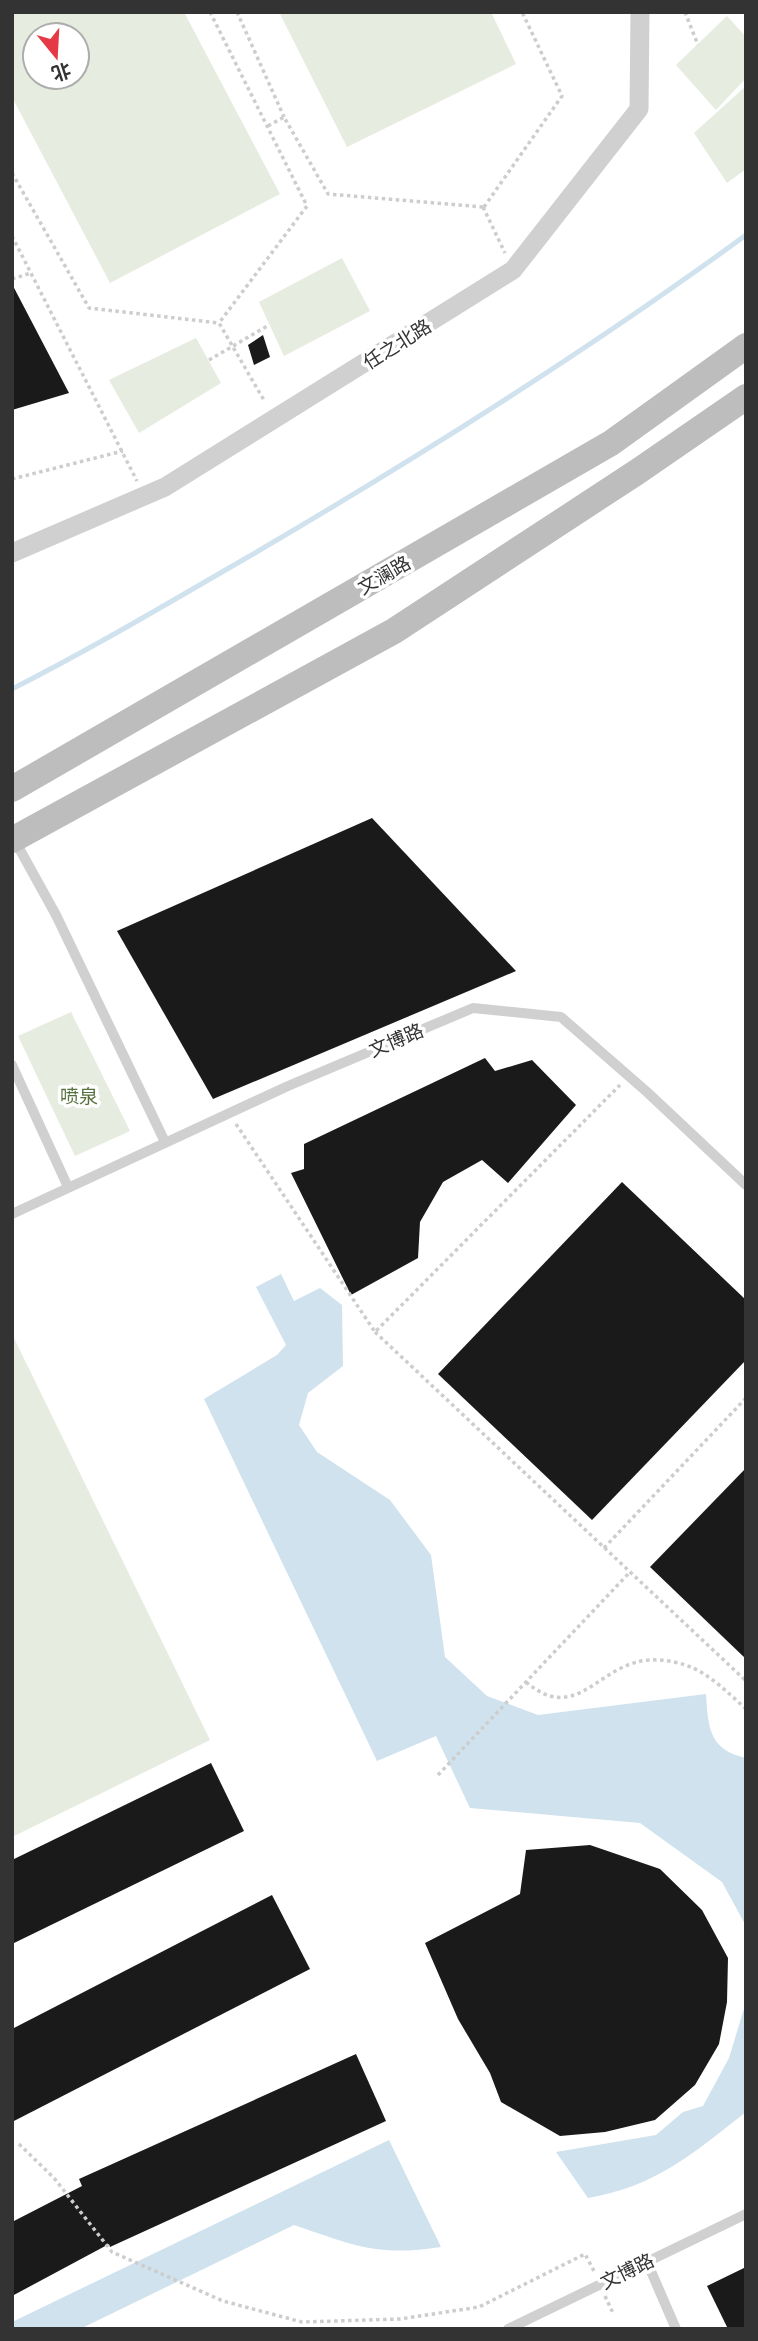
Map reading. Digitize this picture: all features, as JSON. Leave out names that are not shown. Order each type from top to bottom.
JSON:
[{"type":"main road","name":"文澜路","points":[[12,789],[611,443],[746,346]]},
{"type":"main road","points":[[13,839],[394,631],[637,472],[746,397]]},
{"type":"street","name":"任之北路","points":[[12,553],[145,497],[513,270],[639,109],[640,12]]},
{"type":"lane","points":[[13,839],[56,915],[166,1142]]},
{"type":"lane","name":"文博路","points":[[12,1214],[228,1113],[473,1008],[561,1017],[746,1185]]},
{"type":"lane","points":[[12,1065],[68,1187]]},
{"type":"lane","name":"文博路","points":[[508,2329],[746,2214]]},
{"type":"lane","points":[[647,2262],[676,2329]]},
{"type":"path","points":[[210,12],[307,206],[219,323]]},
{"type":"path","points":[[237,12],[285,117],[328,194],[484,208]]},
{"type":"path","points":[[484,208],[562,96],[522,12]]},
{"type":"path","points":[[685,12],[698,45]]},
{"type":"path","points":[[268,126],[285,117]]},
{"type":"path","points":[[12,173],[89,308],[219,323]]},
{"type":"path","points":[[484,208],[513,270]]},
{"type":"path","points":[[12,236],[145,497]]},
{"type":"path","points":[[12,279],[31,273]]},
{"type":"path","points":[[219,323],[275,419]]},
{"type":"path","points":[[209,360],[269,325]]},
{"type":"path","points":[[250,336],[253,341]]},
{"type":"path","points":[[12,479],[123,452]]},
{"type":"path","points":[[376,1332],[629,1076]]},
{"type":"path","points":[[228,1113],[376,1332],[746,1681]]},
{"type":"path","points":[[604,1548],[746,1398]]},
{"type":"path","points":[[438,1775],[629,1572]]},
{"type":"path","points":[[526,1682],[541,1695],[563,1698],[584,1693],[637,1662],[668,1660],[687,1665],[709,1678],[746,1709]]},
{"type":"path","points":[[19,2144],[54,2178],[113,2252],[223,2301],[302,2322],[400,2319],[478,2307],[585,2254],[613,2313]]},
{"type":"green space","points":[[12,12],[184,12],[280,194],[110,283],[12,97]]},
{"type":"green space","points":[[279,12],[491,12],[516,64],[347,147]]},
{"type":"green space","points":[[727,16],[746,37],[746,78],[716,110],[676,65]]},
{"type":"green space","points":[[746,86],[746,169],[727,183],[694,133]]},
{"type":"green space","points":[[342,258],[370,311],[284,356],[259,302]]},
{"type":"green space","points":[[196,338],[221,383],[139,433],[109,380]]},
{"type":"green space","name":"喷泉","points":[[71,1012],[130,1131],[75,1156],[18,1036]]},
{"type":"green space","points":[[12,1334],[210,1740],[12,1837]]},
{"type":"water","points":[[281,1274],[294,1301],[320,1288],[342,1305],[343,1366],[308,1393],[299,1425],[317,1452],[390,1500],[431,1555],[445,1657],[487,1696],[538,1715],[706,1694],[710,1727],[718,1743],[724,1749],[746,1758],[746,1926],[722,1882],[640,1823],[470,1808],[436,1736],[377,1761],[204,1399],[277,1355],[286,1345],[256,1287]]},
{"type":"water","points":[[746,2002],[746,2112],[690,2155],[654,2177],[612,2193],[588,2198],[556,2152],[656,2135],[683,2112],[703,2106],[729,2058]]},
{"type":"water","points":[[389,2140],[441,2247],[382,2250],[294,2225],[80,2329],[12,2329],[12,2322]]},
{"type":"building","points":[[12,284],[69,393],[12,410]]},
{"type":"building","points":[[263,335],[270,357],[254,365],[248,345]]},
{"type":"building","points":[[372,818],[516,971],[213,1099],[117,931]]},
{"type":"building","points":[[485,1058],[495,1071],[532,1060],[576,1105],[508,1183],[482,1160],[443,1182],[420,1222],[418,1258],[351,1295],[291,1173],[304,1169],[304,1144]]},
{"type":"building","points":[[622,1182],[746,1300],[746,1360],[592,1520],[438,1374]]},
{"type":"building","points":[[746,1468],[746,1659],[650,1567]]},
{"type":"building","points":[[211,1763],[244,1831],[12,1944],[12,1860]]},
{"type":"building","points":[[590,1845],[660,1869],[702,1910],[728,1958],[727,2002],[719,2044],[695,2085],[655,2120],[605,2132],[560,2136],[501,2102],[490,2073],[458,2019],[425,1943],[520,1894],[526,1850]]},
{"type":"building","points":[[272,1895],[310,1969],[12,2122],[12,2029]]},
{"type":"building","points":[[356,2054],[386,2121],[110,2247],[109,2244],[12,2296],[12,2222],[82,2186],[79,2179]]},
{"type":"building","points":[[746,2267],[746,2329],[728,2329],[707,2286]]},
{"type":"waterway","points":[[12,689],[190,591],[439,442],[625,321],[746,235]]}]
